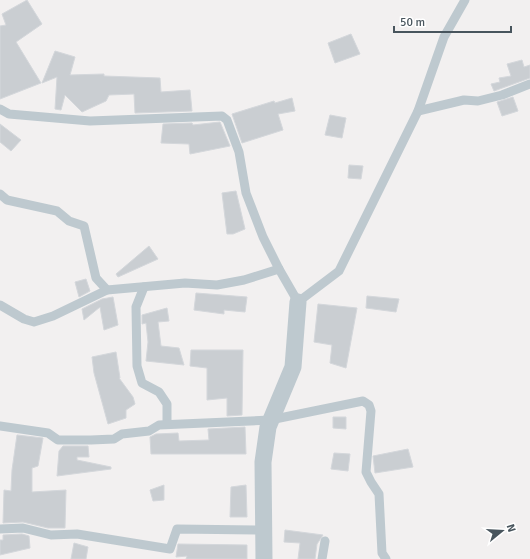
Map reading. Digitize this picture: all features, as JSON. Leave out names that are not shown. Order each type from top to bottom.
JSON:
[{"type":"street","points":[[264,559],[264,462],[270,420],[293,367],[298,302]]},
{"type":"lane","points":[[0,109],[9,114],[90,121],[222,116],[227,120],[239,152],[246,193],[263,237],[278,269],[298,302],[339,271],[418,111],[444,37],[465,0]]},
{"type":"lane","points":[[418,111],[464,100],[478,101],[502,95],[530,84]]},
{"type":"lane","points":[[0,194],[6,200],[57,211],[69,221],[84,226],[96,278],[106,290]]},
{"type":"lane","points":[[0,305],[24,319],[34,322],[53,316],[106,290],[185,283],[217,285],[244,280],[278,269]]},
{"type":"lane","points":[[144,286],[136,307],[137,366],[142,383],[159,392],[168,404],[166,424]]},
{"type":"lane","points":[[0,426],[48,433],[58,440],[114,439],[122,434],[149,431],[158,425],[270,420],[363,401],[369,405],[371,411],[366,472],[379,494],[382,553],[386,559]]},
{"type":"lane","points":[[0,529],[23,528],[51,535],[77,534],[170,549]]},
{"type":"lane","points":[[169,559],[170,549],[177,529],[264,530]]},
{"type":"lane","points":[[322,559],[324,541]]},
{"type":"building","points":[[27,0],[42,24],[16,42],[41,83],[0,99],[0,26],[6,25],[2,14]]},
{"type":"building","points":[[351,34],[360,54],[335,63],[328,43]]},
{"type":"building","points":[[55,51],[75,57],[70,75],[104,74],[104,76],[160,78],[161,92],[190,90],[192,111],[135,113],[134,94],[109,95],[106,101],[82,112],[65,95],[61,110],[55,109],[57,77],[42,83]]},
{"type":"building","points":[[522,60],[524,67],[530,65],[530,78],[494,91],[491,84],[500,82],[499,78],[511,76],[507,64]]},
{"type":"building","points":[[513,97],[518,111],[502,116],[497,102]]},
{"type":"building","points":[[292,98],[295,111],[278,114],[283,130],[242,143],[232,114],[274,101],[275,103]]},
{"type":"building","points":[[330,115],[346,118],[342,138],[325,135]]},
{"type":"building","points":[[220,122],[230,146],[190,154],[189,144],[161,143],[163,124],[192,123],[193,125]]},
{"type":"building","points":[[0,124],[21,140],[11,151],[0,142]]},
{"type":"building","points":[[349,165],[363,166],[361,179],[348,178]]},
{"type":"building","points":[[236,191],[245,229],[233,234],[227,234],[222,193]]},
{"type":"building","points":[[149,246],[158,259],[118,277],[116,274]]},
{"type":"building","points":[[86,279],[90,291],[79,297],[75,282]]},
{"type":"building","points":[[196,293],[247,297],[245,312],[224,310],[224,314],[194,310]]},
{"type":"building","points":[[367,296],[399,299],[396,312],[366,308]]},
{"type":"building","points":[[113,297],[118,325],[104,330],[100,307],[84,320],[82,309],[102,299]]},
{"type":"building","points":[[318,304],[357,308],[346,368],[330,363],[332,345],[314,342]]},
{"type":"building","points":[[167,308],[169,321],[158,322],[161,346],[179,348],[184,365],[146,361],[148,342],[146,323],[142,324],[142,315]]},
{"type":"building","points":[[191,350],[243,350],[242,415],[227,416],[227,398],[207,400],[207,368],[190,366]]},
{"type":"building","points":[[116,352],[119,378],[133,397],[135,404],[126,410],[126,418],[108,424],[94,373],[92,357]]},
{"type":"building","points":[[333,417],[346,417],[346,429],[333,428]]},
{"type":"building","points":[[245,427],[246,454],[151,454],[150,437],[156,434],[178,433],[179,441],[209,440],[208,429]]},
{"type":"building","points":[[17,435],[43,438],[38,466],[32,468],[32,492],[66,490],[65,528],[48,528],[23,522],[3,523],[4,490],[11,491],[12,470]]},
{"type":"building","points":[[63,446],[88,446],[89,457],[77,457],[77,460],[111,467],[111,469],[57,476],[59,451]]},
{"type":"building","points":[[408,449],[413,467],[375,473],[373,456]]},
{"type":"building","points":[[334,453],[350,454],[348,471],[331,469]]},
{"type":"building","points":[[164,485],[164,500],[153,501],[150,490]]},
{"type":"building","points":[[246,485],[247,517],[230,517],[231,487]]},
{"type":"building","points":[[285,530],[323,535],[317,544],[315,559],[298,559],[300,543],[284,542]]},
{"type":"building","points":[[22,534],[29,536],[30,548],[0,555],[0,540],[3,540],[3,535]]},
{"type":"building","points":[[74,543],[88,547],[86,559],[71,559]]},
{"type":"building","points":[[178,544],[247,545],[247,559],[186,559],[187,556],[176,557]]}]
